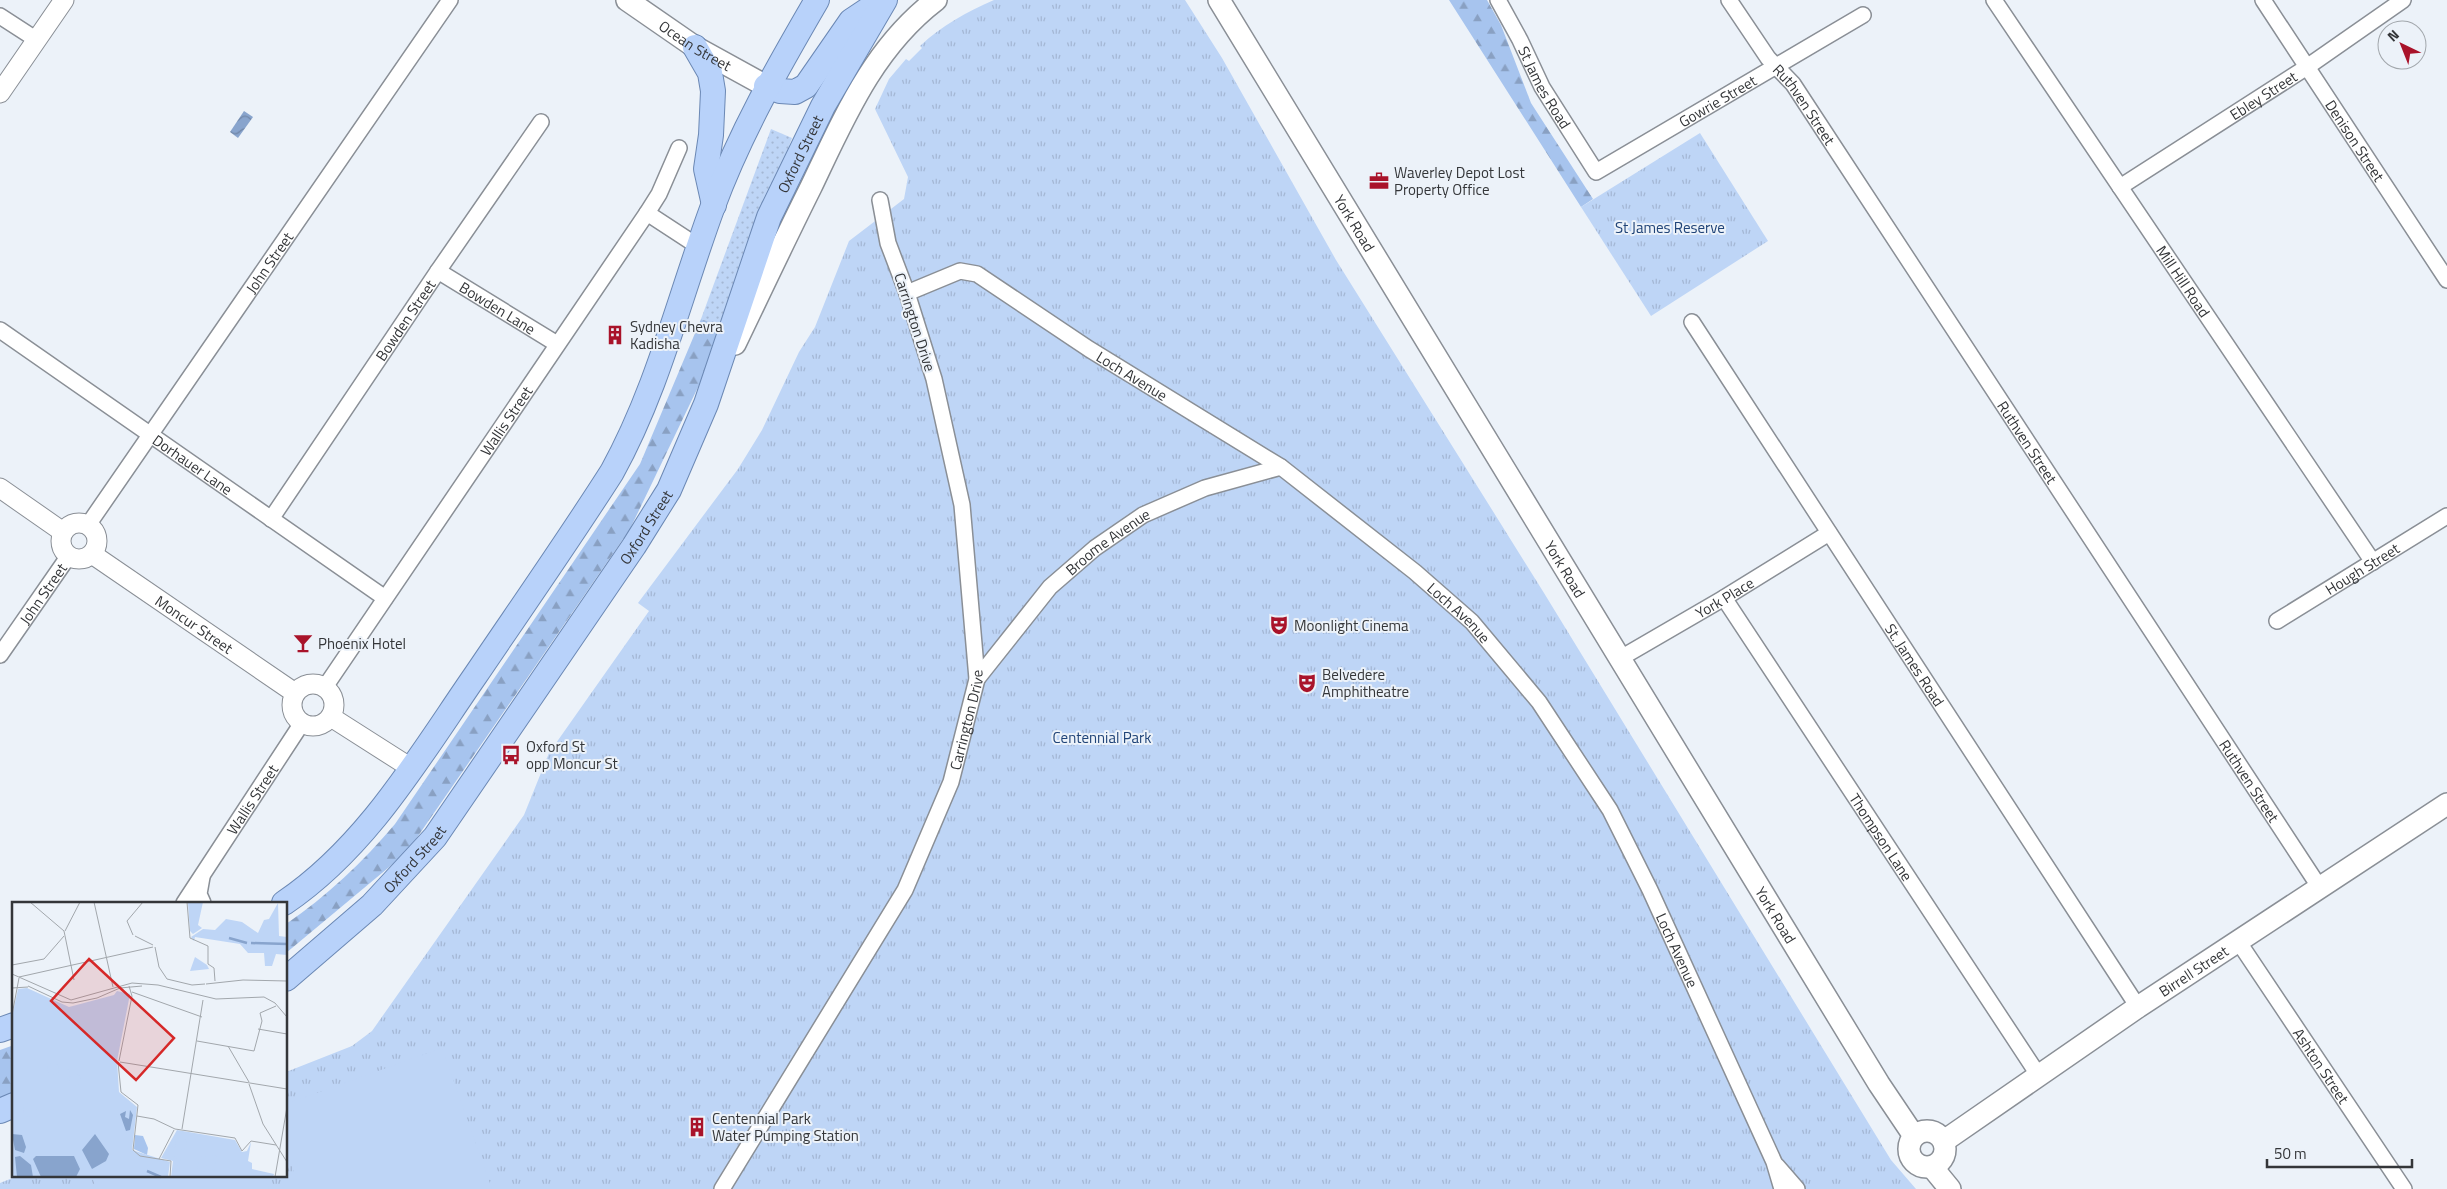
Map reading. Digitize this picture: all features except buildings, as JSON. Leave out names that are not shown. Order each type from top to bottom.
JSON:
[{"type":"main road","name":"Ocean Street","points":[[626,0],[695,47],[766,86]]},
{"type":"main road","points":[[285,902],[327,870],[352,844],[412,768],[590,507],[617,463],[632,433],[714,205],[766,86],[817,0]]},
{"type":"main road","points":[[766,86],[780,91],[795,92],[806,86],[851,21],[884,0]]},
{"type":"main road","name":"Oxford Street","points":[[292,972],[372,905],[435,837],[634,546],[670,490],[706,404],[769,216],[823,106],[884,0]]},
{"type":"main road","points":[[706,404],[854,98],[873,66],[888,46],[911,21],[936,0]]},
{"type":"main road","name":"York Road","points":[[1219,0],[1879,1084],[1914,1136]]},
{"type":"main road","points":[[695,47],[710,73],[713,91],[711,135],[706,169],[714,205]]},
{"type":"main road","name":"Birrell Street","points":[[1944,1140],[2138,1007],[2447,804]]},
{"type":"main road","points":[[0,1030],[12,1026]]},
{"type":"main road","points":[[0,1111],[12,1106]]},
{"type":"main road","points":[[1925,1130],[1936,1132],[1944,1140],[1944,1156],[1932,1166],[1920,1166],[1911,1158],[1909,1146],[1914,1136],[1925,1130]]},
{"type":"main road","points":[[1932,1166],[1950,1189]]},
{"type":"street","points":[[0,93],[64,0]]},
{"type":"street","name":"John Street","points":[[88,525],[152,435],[450,0]]},
{"type":"street","name":"St James Road","points":[[1498,0],[1546,95],[1596,172]]},
{"type":"street","name":"Ruthven Street","points":[[1729,0],[1755,41],[1793,84],[2320,888]]},
{"type":"street","name":"Mill Hill Road","points":[[1994,0],[2373,562]]},
{"type":"street","name":"Denison Street","points":[[2263,0],[2447,280]]},
{"type":"street","name":"Ebley Street","points":[[2120,188],[2307,67],[2403,0]]},
{"type":"street","points":[[0,16],[36,40]]},
{"type":"street","name":"Gowrie Street","points":[[1596,172],[1863,16]]},
{"type":"street","name":"Bowden Street","points":[[271,519],[438,270],[541,122]]},
{"type":"street","name":"Wallis Street","points":[[325,687],[647,213],[665,181],[679,148]]},
{"type":"street","name":"Carrington Drive","points":[[722,1189],[905,890],[951,782],[978,680],[962,505],[934,378],[907,293],[888,244],[880,200]]},
{"type":"street","points":[[647,213],[699,247]]},
{"type":"street","name":"Bowden Lane","points":[[438,270],[557,344]]},
{"type":"street","name":"Loch Avenue","points":[[907,293],[960,271],[977,274],[1089,349],[1281,467],[1415,572],[1472,622],[1539,702],[1610,810],[1650,890],[1774,1162],[1782,1189]]},
{"type":"street","name":"St. James Road","points":[[1692,322],[2138,1007]]},
{"type":"street","name":"Dorhauer Lane","points":[[0,330],[385,598]]},
{"type":"street","name":"Broome Avenue","points":[[978,680],[1050,587],[1095,548],[1152,511],[1205,488],[1281,467]]},
{"type":"street","points":[[0,488],[63,532]]},
{"type":"street","name":"Hough Street","points":[[2277,621],[2447,516]]},
{"type":"street","points":[[74,524],[88,525],[96,536],[96,548],[92,554],[80,560],[68,557],[61,546],[60,540],[63,532],[74,524]]},
{"type":"street","name":"York Place","points":[[1619,659],[1724,598],[1829,533]]},
{"type":"street","name":"Moncur Street","points":[[92,554],[295,693]]},
{"type":"street","name":"John Street","points":[[0,655],[68,557]]},
{"type":"street","name":"Thompson Lane","points":[[1724,598],[2039,1076]]},
{"type":"street","points":[[313,683],[325,687],[333,697],[335,704],[331,717],[326,722],[314,726],[302,723],[293,712],[292,706],[295,693],[306,684],[313,683]]},
{"type":"street","points":[[331,717],[412,768]]},
{"type":"street","name":"Wallis Street","points":[[185,902],[302,723]]},
{"type":"street","points":[[202,876],[199,894],[203,902]]},
{"type":"street","name":"Ashton Street","points":[[2238,941],[2404,1189]]},
{"type":"street","points":[[1774,1162],[1797,1189]]},
{"type":"green space","name":"Centennial Park","points":[[994,0],[1185,0],[1222,58],[1336,260],[1544,593],[1891,1160],[1916,1189],[0,1189],[0,1183],[18,1176],[288,1176],[288,1071],[352,1046],[372,1031],[524,815],[549,753],[649,611],[638,603],[738,469],[762,430],[799,352],[815,327],[849,241],[904,199],[908,177],[875,109],[889,79],[906,59],[909,61],[922,48],[920,46],[946,25]]},
{"type":"green space","points":[[1449,0],[1487,0],[1501,25],[1531,103],[1593,199],[1581,207]]},
{"type":"green space","points":[[771,129],[792,138],[722,327],[701,319]]},
{"type":"green space","name":"St James Reserve","points":[[1700,133],[1768,241],[1651,316],[1581,207]]},
{"type":"green space","points":[[701,319],[722,327],[700,383],[630,529],[416,839],[400,858],[288,951],[288,923],[344,878],[395,824],[640,464]]},
{"type":"green space","points":[[12,1046],[12,1093],[0,1098],[0,1050]]},
{"type":"green space","points":[[442,1048],[492,1189],[300,1189],[288,1156],[288,1103]]},
{"type":"green space","points":[[92,1176],[264,1176],[269,1189],[96,1189]]},
{"type":"water","points":[[244,111],[253,117],[238,138],[230,132]]},
{"type":"place","name":"Waverley Depot Lost Property Office","points":[[1379,181]]},
{"type":"place","name":"Sydney Chevra Kadisha","points":[[615,335]]},
{"type":"place","name":"Moonlight Cinema","points":[[1279,625]]},
{"type":"place","name":"Phoenix Hotel","points":[[303,643]]},
{"type":"place","name":"Belvedere Amphitheatre","points":[[1307,683]]},
{"type":"place","name":"Oxford St opp Moncur St","points":[[511,755]]},
{"type":"place","name":"Centennial Park Water Pumping Station","points":[[697,1127]]}]
